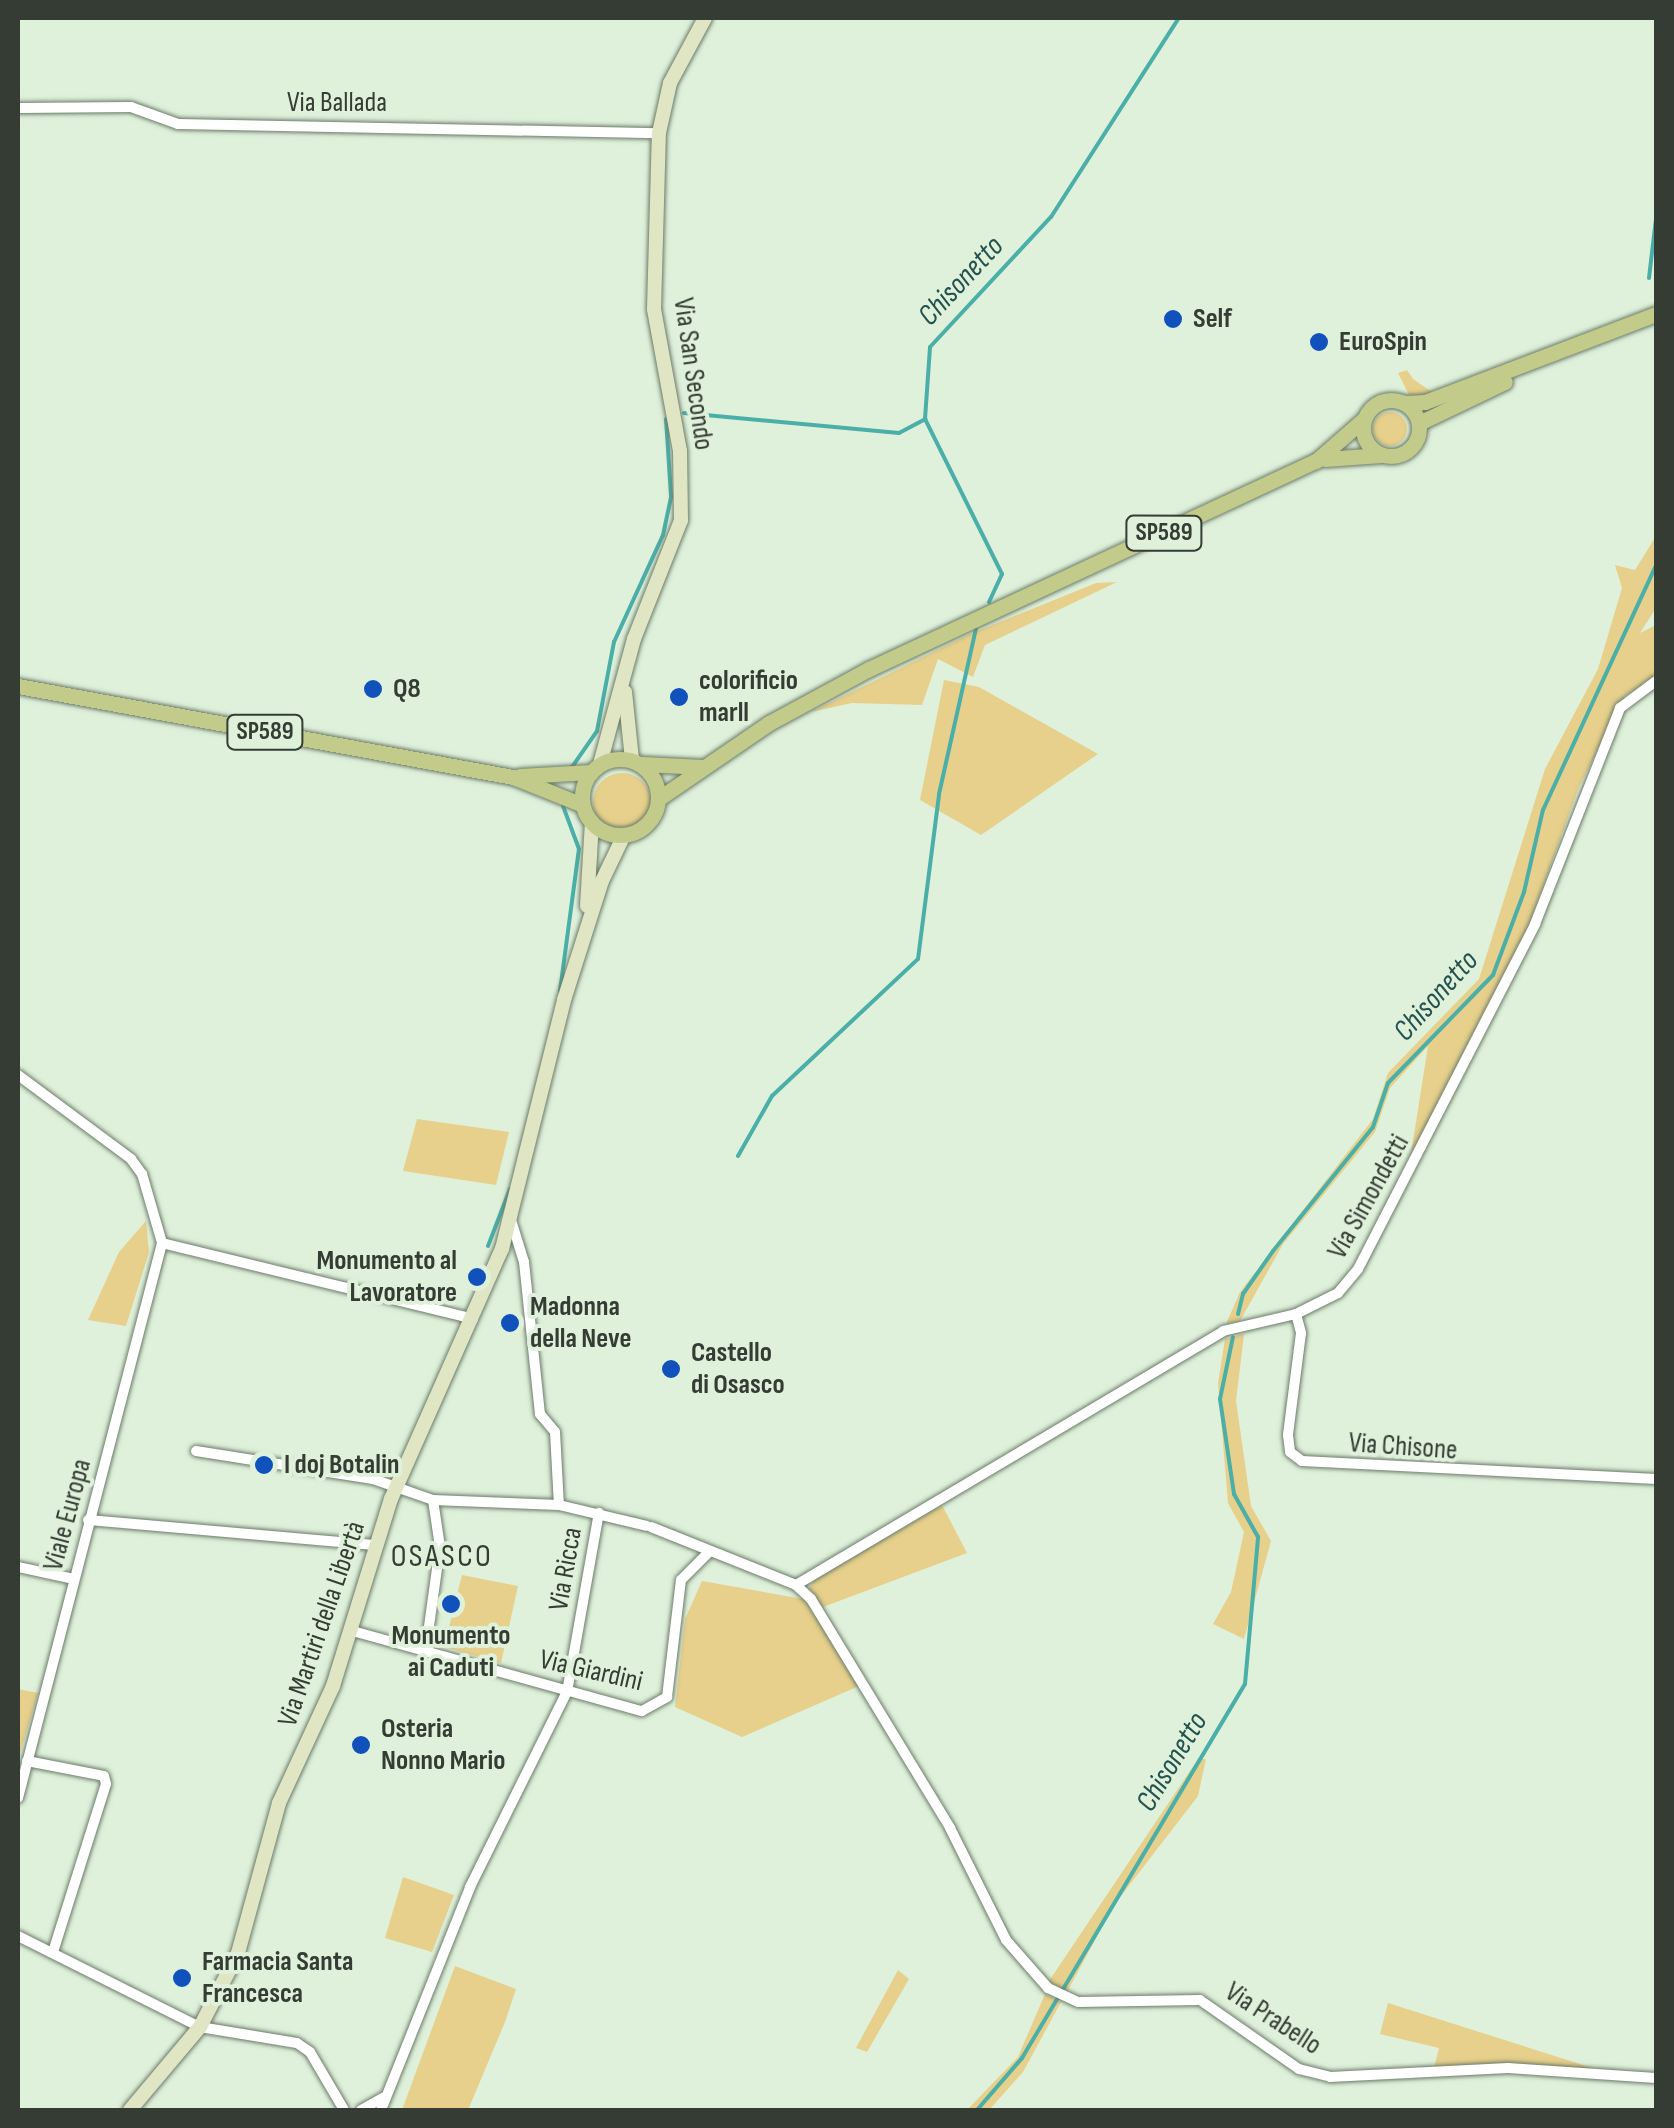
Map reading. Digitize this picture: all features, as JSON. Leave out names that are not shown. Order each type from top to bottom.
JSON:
[{"type":"main road","name":"SP589","points":[[1316,461],[1379,402],[1424,402],[1656,314]]},
{"type":"main road","points":[[1364,419],[1364,438],[1385,456],[1411,448],[1419,423],[1458,400],[1656,324]]},
{"type":"main road","points":[[1405,403],[1419,423]]},
{"type":"main road","name":"SP589","points":[[624,835],[651,819],[658,800],[769,723],[869,669],[1316,461],[1354,452],[1385,456]]},
{"type":"main road","name":"SP589","points":[[18,686],[514,777],[583,804],[592,822]]},
{"type":"main road","name":"SP589","points":[[514,777],[636,762],[708,766]]},
{"type":"main road","points":[[636,762],[654,780],[658,800]]},
{"type":"main road","points":[[583,804],[595,768]]},
{"type":"main road","points":[[592,822],[624,835]]},
{"type":"street","name":"Via San Secondo","points":[[595,768],[623,677],[681,520],[680,452],[654,309],[660,132],[670,82],[705,18]]},
{"type":"street","name":"Via Ballada","points":[[18,108],[131,107],[178,124],[660,132]]},
{"type":"street","points":[[623,677],[636,762]]},
{"type":"street","name":"Via Simondetti","points":[[796,1584],[1223,1331],[1296,1314],[1338,1293],[1358,1269],[1535,924],[1620,708],[1656,681]]},
{"type":"street","name":"SP589","points":[[577,962],[592,876],[592,822]]},
{"type":"street","name":"SP589","points":[[577,962],[624,835]]},
{"type":"street","name":"Via Martiri della Libertà","points":[[130,2110],[200,2027],[238,1953],[279,1802],[333,1686],[396,1485],[450,1356],[473,1319],[511,1220],[577,962]]},
{"type":"street","points":[[18,1075],[131,1159],[142,1174],[162,1242],[473,1319]]},
{"type":"street","points":[[511,1220],[524,1262],[540,1414],[555,1432],[559,1505]]},
{"type":"street","name":"Viale Europa","points":[[18,1798],[162,1242]]},
{"type":"street","name":"Via Chisone","points":[[1296,1314],[1301,1333],[1288,1434],[1290,1452],[1302,1461],[1656,1479]]},
{"type":"street","points":[[196,1450],[396,1485],[434,1500],[559,1505],[599,1513],[649,1526],[708,1553],[796,1584]]},
{"type":"street","points":[[426,1648],[440,1547],[434,1500]]},
{"type":"street","name":"Via Ricca","points":[[381,2110],[470,1887],[567,1692],[599,1513]]},
{"type":"street","points":[[88,1520],[376,1545]]},
{"type":"street","name":"Via Giardini","points":[[349,1630],[426,1648],[642,1712],[663,1704],[681,1580],[708,1553]]},
{"type":"street","points":[[18,1567],[74,1579]]},
{"type":"street","name":"Via Prabello","points":[[796,1584],[839,1637],[1006,1940],[1048,1988],[1078,2002],[1200,2000],[1299,2068],[1330,2077],[1508,2068],[1656,2078]]},
{"type":"street","points":[[27,1760],[104,1776],[106,1784],[53,1952]]},
{"type":"street","points":[[18,1936],[200,2027],[297,2043],[310,2052],[344,2110]]},
{"type":"street","points":[[361,2110],[384,2097]]},
{"type":"shaded area","points":[[1407,370],[1435,394],[1410,397],[1398,373]]},
{"type":"shaded area","points":[[1390,412],[1402,417],[1407,429],[1402,441],[1390,446],[1378,441],[1373,429],[1378,417]]},
{"type":"shaded area","points":[[1656,536],[1656,608],[1640,633],[1656,625],[1656,676],[1625,696],[1579,787],[1529,925],[1410,1160],[1428,1046],[1390,1088],[1375,1132],[1283,1244],[1240,1321],[1226,1324],[1240,1292],[1373,1119],[1388,1073],[1479,979],[1545,769],[1598,669],[1622,588],[1615,565],[1635,570]]},
{"type":"shaded area","points":[[1117,582],[985,645],[973,677],[938,659],[922,705],[852,703],[811,712],[970,634],[1096,583]]},
{"type":"shaded area","points":[[944,680],[979,687],[1098,754],[981,835],[920,800]]},
{"type":"shaded area","points":[[622,773],[642,782],[651,802],[642,822],[622,831],[602,822],[593,802],[602,782]]},
{"type":"shaded area","points":[[417,1119],[509,1132],[496,1185],[403,1171]]},
{"type":"shaded area","points":[[146,1221],[149,1252],[126,1326],[88,1320],[119,1252]]},
{"type":"shaded area","points":[[1244,1334],[1236,1401],[1251,1506],[1271,1541],[1244,1639],[1213,1624],[1231,1592],[1244,1532],[1228,1503],[1218,1383],[1225,1339]]},
{"type":"shaded area","points":[[942,1505],[967,1553],[823,1607],[809,1588],[814,1580]]},
{"type":"shaded area","points":[[462,1575],[518,1586],[501,1663],[444,1647]]},
{"type":"shaded area","points":[[702,1581],[803,1599],[836,1640],[859,1686],[742,1737],[675,1707],[685,1619]]},
{"type":"shaded area","points":[[18,1689],[38,1693],[19,1757],[18,1757]]},
{"type":"shaded area","points":[[1198,1759],[1206,1759],[1198,1796],[1114,1905],[1067,1992],[1049,1981]]},
{"type":"shaded area","points":[[403,1877],[454,1895],[432,1952],[385,1938]]},
{"type":"shaded area","points":[[455,1966],[516,1989],[505,2022],[468,2110],[402,2110]]},
{"type":"shaded area","points":[[898,1970],[909,1979],[867,2052],[856,2048]]},
{"type":"shaded area","points":[[1045,1994],[1061,2002],[1023,2072],[989,2110],[967,2110],[1018,2057]]},
{"type":"shaded area","points":[[1388,2003],[1599,2070],[1434,2068],[1439,2048],[1380,2034]]},
{"type":"waterway","name":"Chisonetto","points":[[989,602],[1002,574],[925,419],[930,347],[1051,217],[1179,18]]},
{"type":"waterway","name":"Chisonetto","points":[[1649,278],[1656,218]]},
{"type":"waterway","points":[[684,413],[899,433],[925,419]]},
{"type":"waterway","points":[[572,767],[597,731],[614,642],[663,535],[671,496],[666,419]]},
{"type":"waterway","name":"Chisonetto","points":[[1238,1314],[1243,1294],[1273,1251],[1373,1127],[1388,1083],[1493,975],[1524,892],[1543,810],[1656,565]]},
{"type":"waterway","name":"Chisonetto","points":[[738,1156],[772,1096],[918,959],[939,794],[976,629]]},
{"type":"waterway","points":[[560,991],[579,849],[563,806]]},
{"type":"waterway","points":[[488,1246],[510,1189]]},
{"type":"waterway","name":"Chisonetto","points":[[977,2110],[1022,2058],[1245,1684],[1258,1537],[1234,1494],[1220,1399],[1233,1337]]},
{"type":"place","name":"Self","points":[[1173,319]]},
{"type":"place","name":"EuroSpin","points":[[1319,342]]},
{"type":"place","name":"Q8","points":[[373,689]]},
{"type":"place","name":"colorificio marll","points":[[679,697]]},
{"type":"place","name":"Monumento al Lavoratore","points":[[477,1277]]},
{"type":"place","name":"Madonna della Neve","points":[[510,1323]]},
{"type":"place","name":"Castello di Osasco","points":[[671,1369]]},
{"type":"place","name":"I doj Botalin","points":[[264,1465]]},
{"type":"place","name":"Monumento ai Caduti","points":[[451,1604]]},
{"type":"place","name":"Osteria Nonno Mario","points":[[361,1745]]},
{"type":"place","name":"Farmacia Santa Francesca","points":[[182,1978]]},
{"type":"district","name":"OSASCO","points":[[442,1557]]}]
